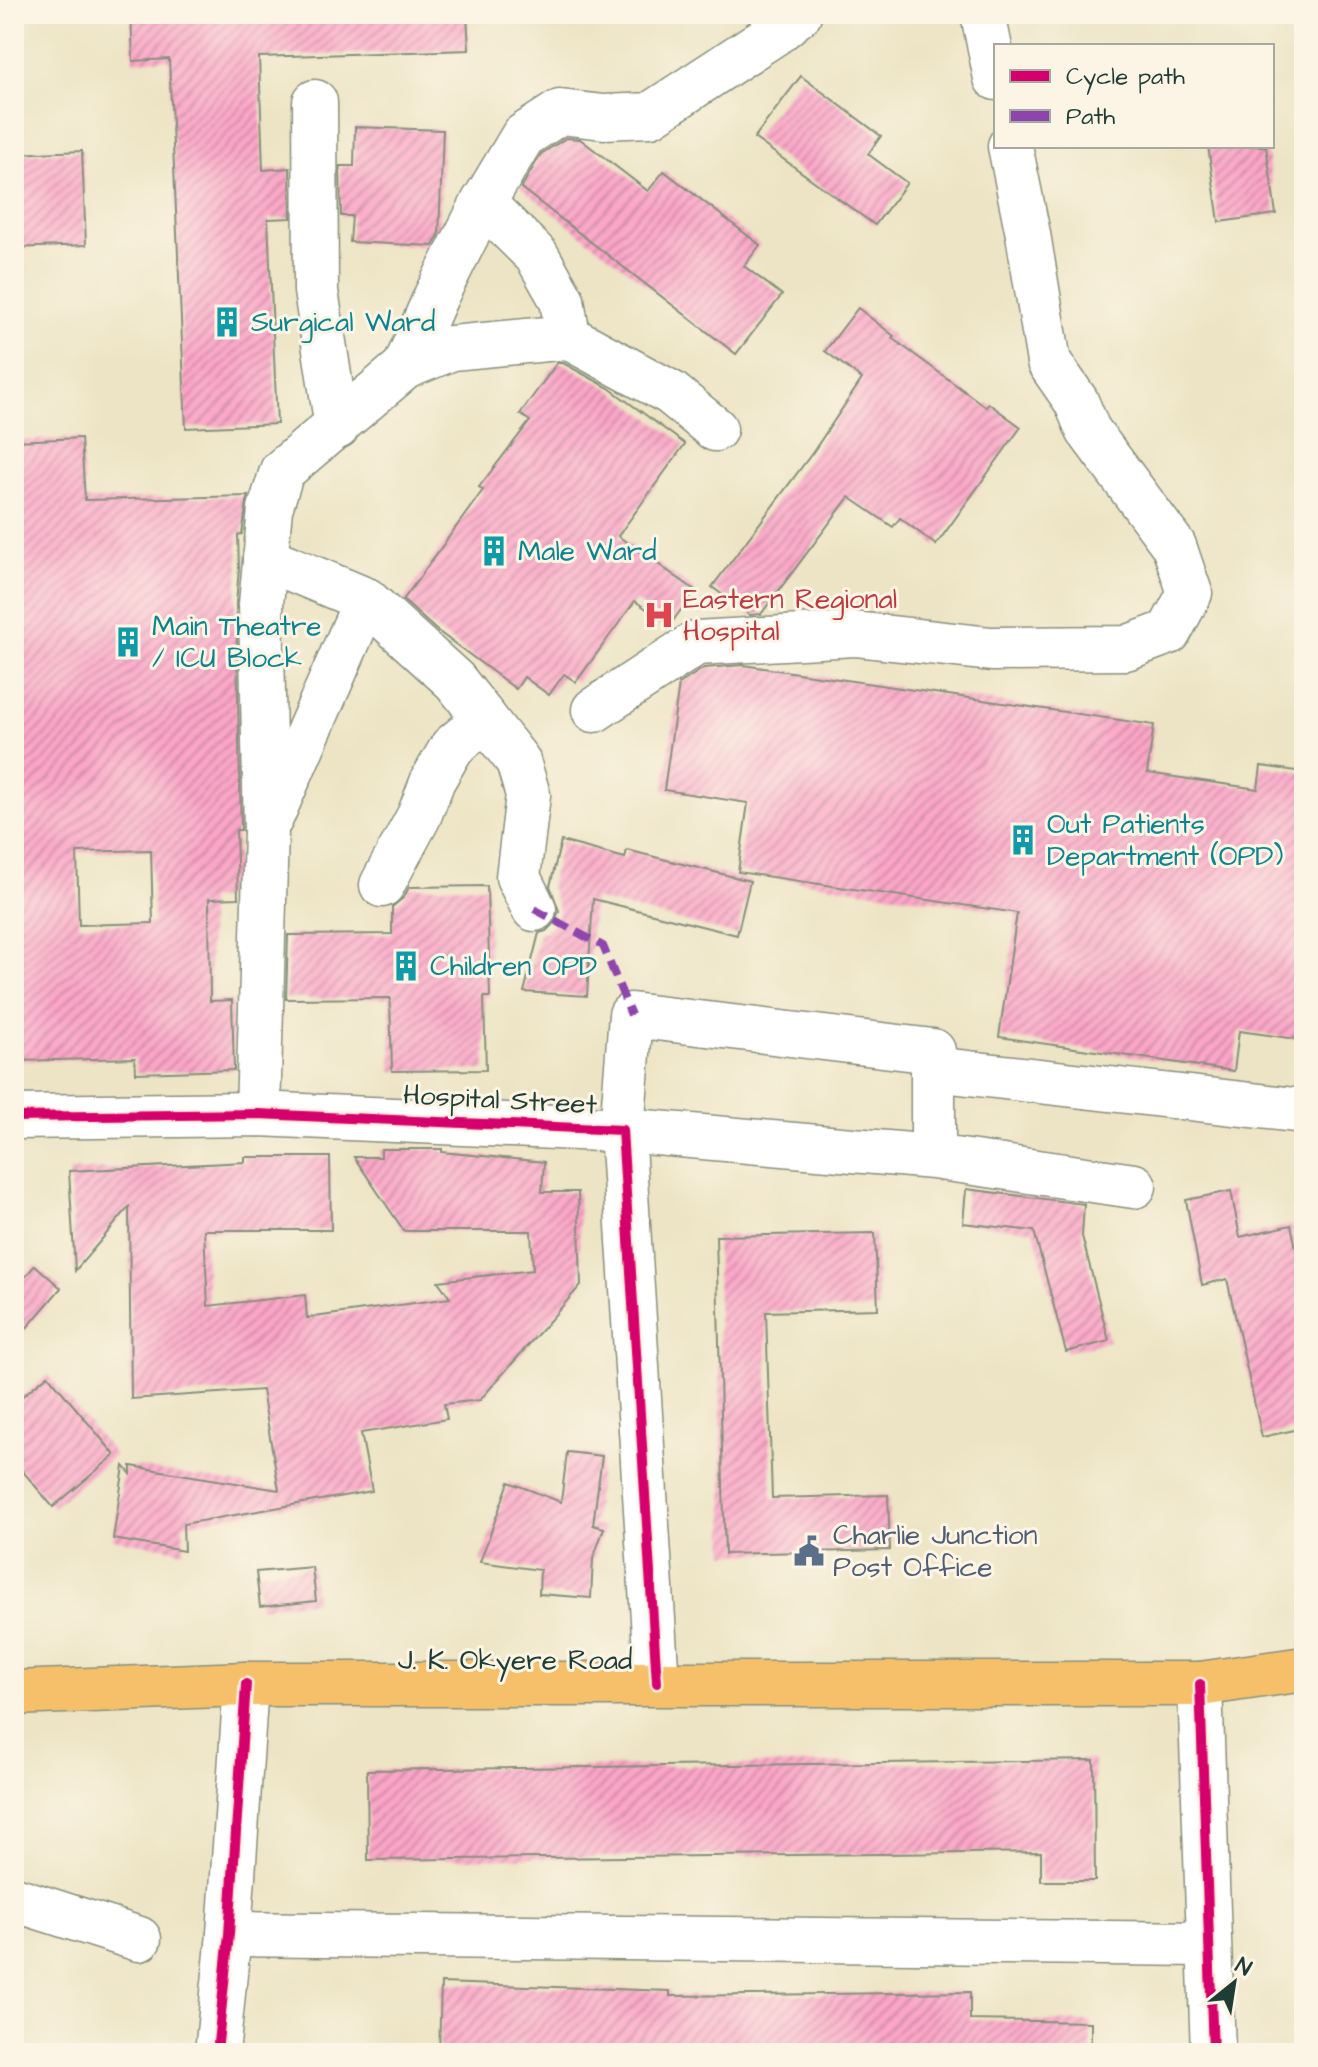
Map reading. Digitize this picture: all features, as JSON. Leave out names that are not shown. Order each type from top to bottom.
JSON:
[{"type":"main road","name":"J. K. Okyere Road","points":[[14,1693],[246,1684],[1200,1684],[1304,1669]]},
{"type":"street","points":[[405,367],[436,296],[483,203],[523,136],[560,112],[604,117],[650,115],[799,14]]},
{"type":"street","points":[[983,14],[994,68]]},
{"type":"street","points":[[315,102],[316,291],[337,427]]},
{"type":"street","points":[[594,710],[696,643],[855,634],[991,649],[1126,648],[1169,632],[1190,593],[1174,546],[1088,430],[1076,401],[1049,362],[1010,148]]},
{"type":"street","points":[[483,203],[537,256],[562,300],[568,337]]},
{"type":"street","points":[[258,1114],[266,831],[261,604],[270,509],[282,471],[405,367],[452,348],[568,337],[671,393],[715,429]]},
{"type":"street","points":[[265,558],[366,600],[455,681],[518,761],[528,795],[518,877],[534,909]]},
{"type":"street","points":[[266,831],[366,600]]},
{"type":"street","points":[[382,885],[452,747],[485,719]]},
{"type":"street","points":[[933,1157],[933,1051],[631,1015],[622,1130],[933,1157],[1134,1186]]},
{"type":"street","points":[[933,1069],[1304,1111]]},
{"type":"street","name":"Hospital Street","points":[[14,1117],[258,1114],[622,1130],[657,1683]]},
{"type":"street","points":[[217,2053],[229,1934],[246,1684]]},
{"type":"street","points":[[1200,1684],[1213,2053]]},
{"type":"street","points":[[14,1899],[139,1939]]},
{"type":"street","points":[[229,1934],[1207,1944]]},
{"type":"building","name":"Surgical Ward","points":[[131,14],[467,14],[469,50],[259,57],[263,170],[290,168],[291,218],[268,219],[277,424],[186,428],[169,59],[133,61]]},
{"type":"building","points":[[801,76],[881,136],[868,154],[907,183],[875,225],[754,138]]},
{"type":"building","points":[[355,127],[443,130],[439,235],[433,246],[350,242],[352,216],[341,216],[340,166],[354,166]]},
{"type":"building","points":[[566,138],[580,139],[648,191],[664,171],[760,245],[744,266],[782,295],[736,354],[521,188],[541,154]]},
{"type":"building","points":[[1208,148],[1266,148],[1276,214],[1219,222]]},
{"type":"building","points":[[82,151],[86,245],[14,248],[14,154]]},
{"type":"building","points":[[858,308],[894,336],[892,338],[986,407],[988,403],[1021,427],[936,545],[900,518],[893,527],[849,497],[761,614],[750,615],[712,587],[813,452],[862,379],[825,351]]},
{"type":"building","points":[[557,363],[563,363],[609,388],[685,444],[618,536],[695,590],[670,625],[635,601],[576,682],[564,674],[549,695],[524,677],[516,689],[435,629],[403,600],[483,490],[479,487],[530,421],[520,414]]},
{"type":"building","points":[[81,438],[85,500],[248,496],[242,534],[238,535],[236,604],[241,830],[236,830],[238,898],[209,899],[210,1001],[232,1000],[234,1070],[136,1073],[135,1058],[14,1061],[14,441]],"holes":[[[151,850],[153,923],[79,925],[77,852]]]},
{"type":"building","name":"Out Patients Department (OPD)","points":[[743,665],[1154,725],[1147,773],[1258,789],[1261,766],[1304,772],[1304,1040],[1239,1031],[1234,1071],[999,1037],[1017,913],[738,872],[748,803],[664,790],[679,684],[704,668]]},
{"type":"building","points":[[561,841],[625,858],[627,850],[750,881],[737,935],[593,899],[587,996],[524,992],[539,933],[554,923],[559,911],[550,886]]},
{"type":"building","name":"Children OPD","points":[[487,886],[490,997],[484,997],[486,1070],[392,1071],[390,998],[286,999],[288,935],[392,934],[392,907],[404,897],[409,887]]},
{"type":"building","points":[[381,1149],[442,1149],[442,1152],[544,1162],[542,1192],[578,1192],[581,1285],[480,1400],[444,1404],[447,1419],[361,1433],[372,1491],[183,1524],[184,1551],[113,1539],[124,1466],[131,1474],[131,1466],[279,1490],[262,1390],[131,1399],[129,1207],[75,1271],[69,1171],[245,1162],[245,1157],[330,1157],[331,1230],[204,1230],[208,1306],[305,1295],[307,1318],[450,1298],[438,1281],[533,1270],[531,1231],[404,1231],[354,1157],[381,1157]]},
{"type":"building","points":[[966,1189],[1084,1204],[1082,1236],[1109,1341],[1066,1352],[1034,1231],[963,1223]]},
{"type":"building","points":[[1231,1191],[1240,1237],[1291,1225],[1304,1284],[1304,1428],[1262,1437],[1227,1279],[1202,1285],[1186,1200]]},
{"type":"building","points":[[875,1233],[878,1309],[766,1312],[772,1498],[888,1495],[890,1550],[725,1554],[716,1236]]},
{"type":"building","points":[[35,1265],[61,1288],[14,1343],[14,1290]]},
{"type":"building","points":[[48,1375],[115,1455],[53,1507],[14,1461],[14,1403]]},
{"type":"building","points":[[567,1452],[602,1456],[593,1525],[604,1528],[593,1559],[591,1598],[539,1594],[540,1570],[480,1562],[509,1482],[561,1502]]},
{"type":"building","points":[[312,1567],[316,1601],[260,1607],[256,1572]]},
{"type":"building","points":[[1094,1760],[1095,1881],[1041,1881],[1041,1852],[368,1860],[367,1770]]},
{"type":"building","points":[[441,1983],[670,1991],[670,1996],[970,1992],[970,2020],[1091,2022],[1091,2053],[439,2053]]},
{"type":"marked path","points":[[534,909],[603,946],[631,1015]]},
{"type":"cycle path","points":[[14,1117],[258,1114],[622,1130],[657,1683]]},
{"type":"cycle path","points":[[217,2053],[229,1934],[246,1684]]},
{"type":"cycle path","points":[[1200,1684],[1213,2053]]},
{"type":"place","name":"Surgical Ward","points":[[227,322]]},
{"type":"place","name":"Male Ward","points":[[494,551]]},
{"type":"place","name":"Eastern Regional Hospital","points":[[659,615]]},
{"type":"place","name":"Main Theatre / ICU Block","points":[[128,642]]},
{"type":"place","name":"Out Patients Department (OPD)","points":[[1023,840]]},
{"type":"place","name":"Children OPD","points":[[406,966]]},
{"type":"place","name":"Charlie Junction Post Office","points":[[809,1551]]}]
